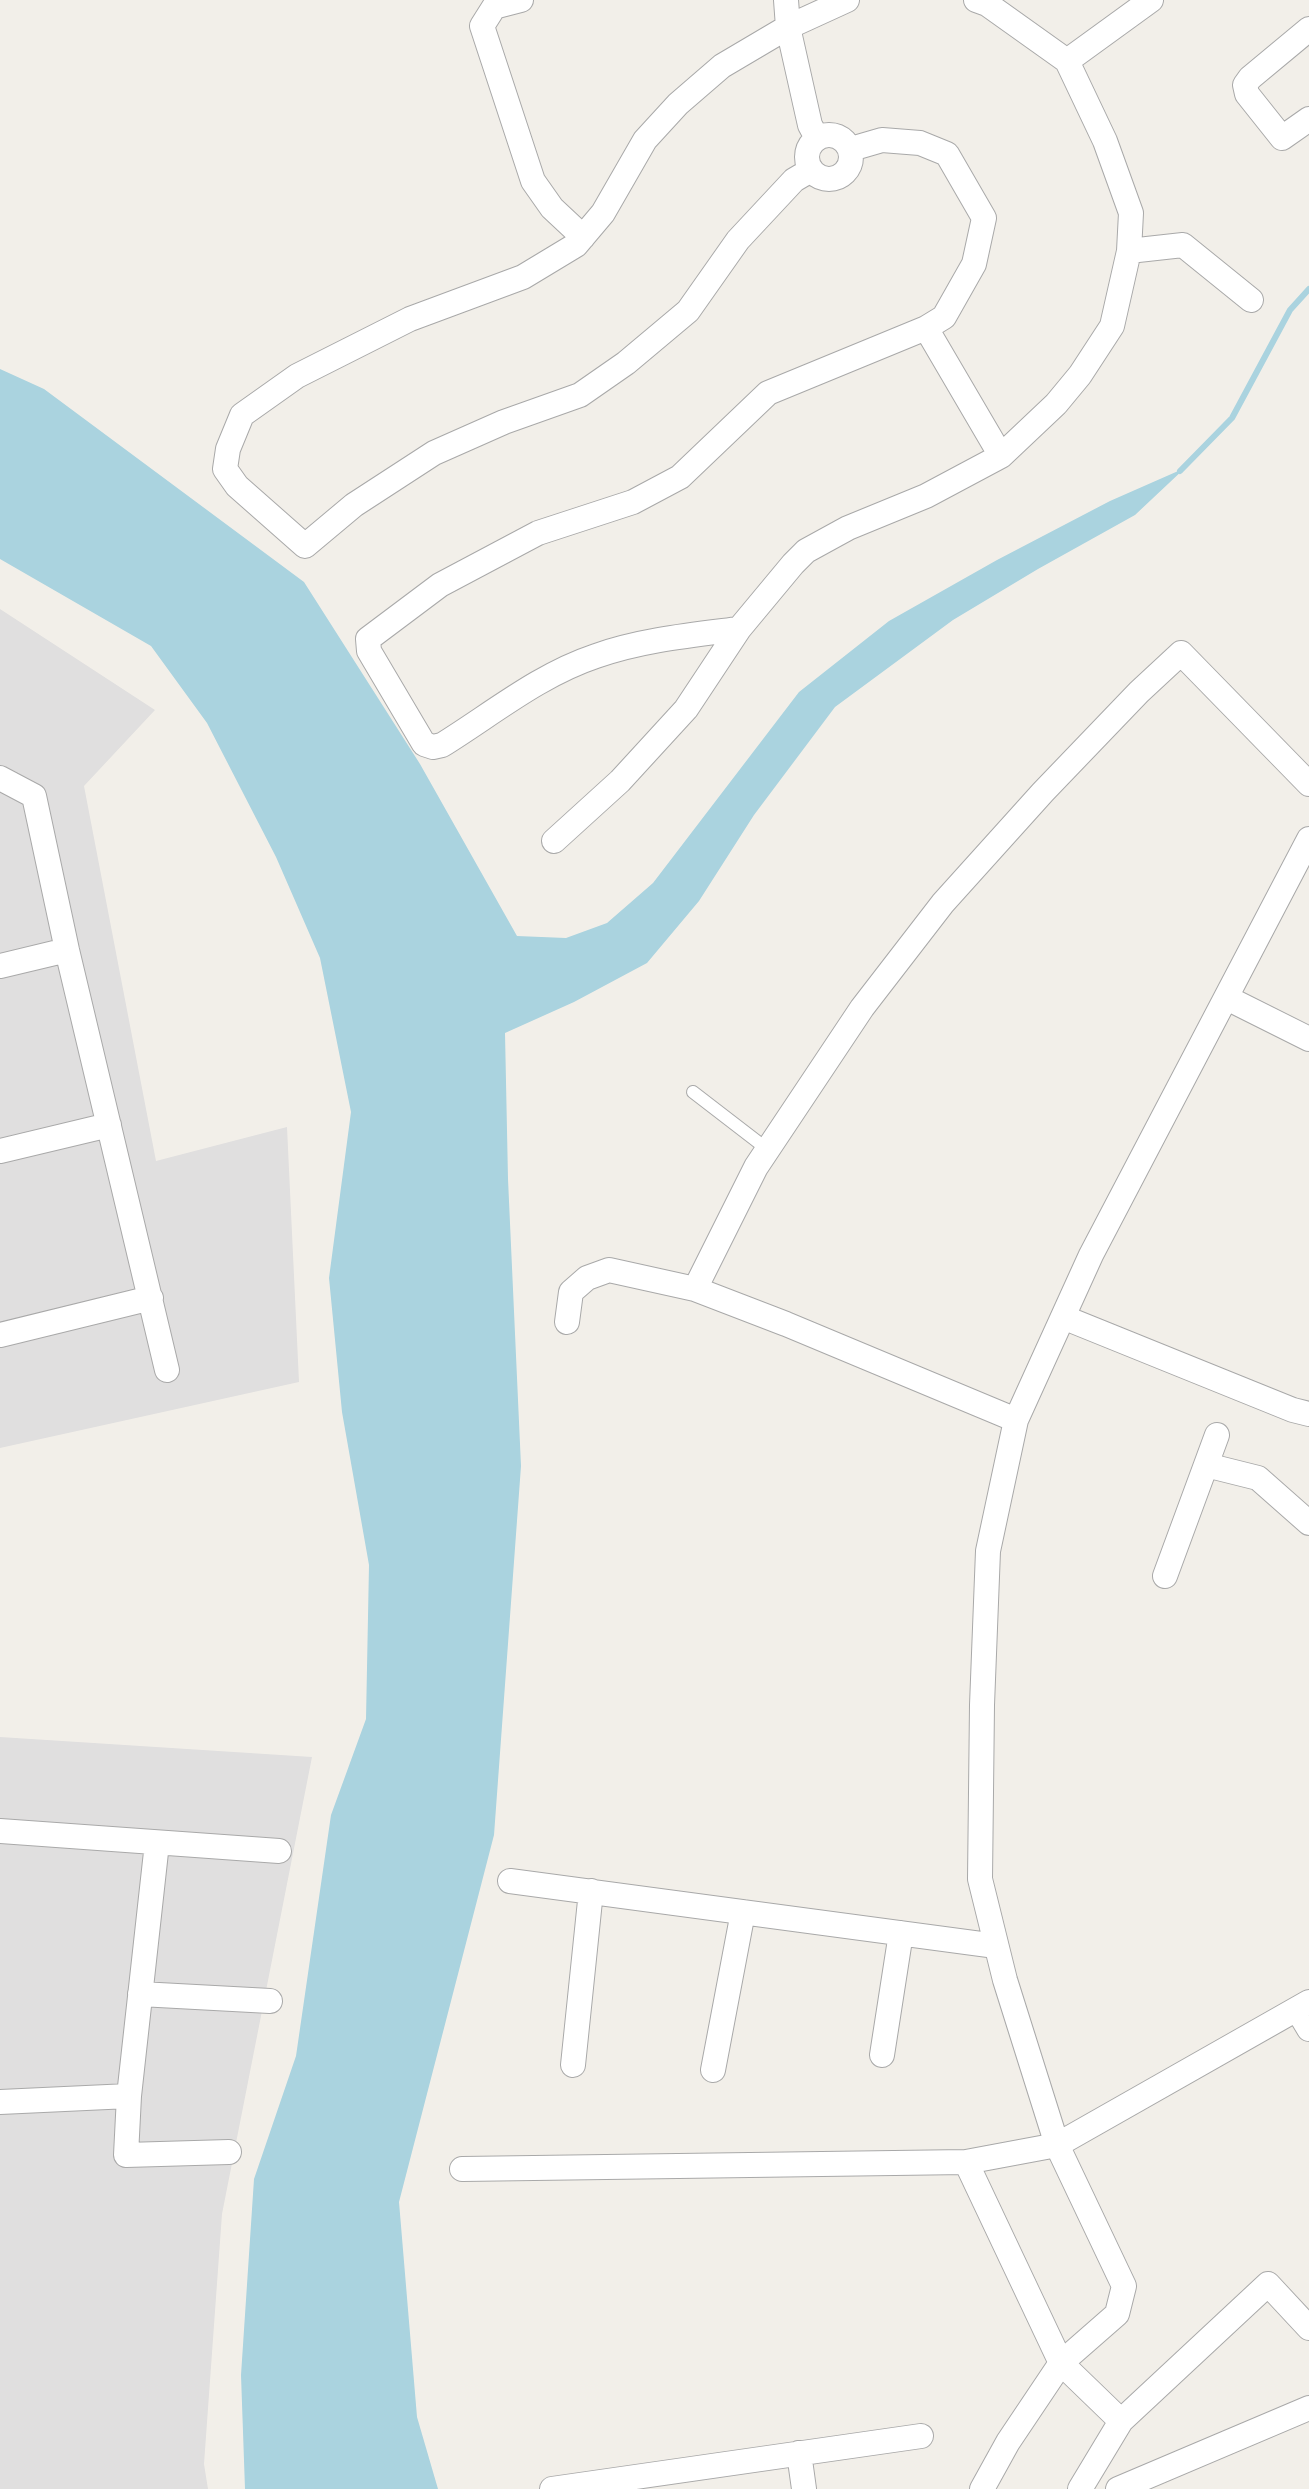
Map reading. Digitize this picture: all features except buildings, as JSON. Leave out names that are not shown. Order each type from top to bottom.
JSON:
[{"type":"street","points":[[521,0],[494,7],[482,27],[533,181],[552,208],[583,237]]},
{"type":"street","points":[[786,0],[788,27],[810,125],[817,138]]},
{"type":"street","points":[[811,170],[794,180],[738,240],[688,311],[626,363],[580,395],[504,422],[434,453],[354,505],[304,546],[237,486],[225,469],[228,449],[242,415],[297,376],[410,319],[523,277],[576,245],[603,213],[645,140],[678,104],[722,66],[788,27],[847,0]]},
{"type":"street","points":[[554,841],[620,781],[686,709],[739,629],[806,551],[848,528],[926,496],[1001,456],[1056,404],[1080,375],[1112,326],[1129,251],[1131,213],[1106,141],[1067,61],[987,4],[976,0]]},
{"type":"street","points":[[1067,61],[1151,0]]},
{"type":"street","points":[[1309,29],[1250,78],[1245,85],[1247,94],[1282,138],[1309,119]]},
{"type":"street","points":[[826,134],[838,135],[847,142],[852,157],[849,168],[840,177],[820,178],[811,170],[807,159],[809,147],[817,138],[826,134]]},
{"type":"street","points":[[739,629],[651,642],[596,655],[534,684],[442,745],[433,747],[424,744],[369,651],[368,639],[440,585],[538,533],[633,502],[680,477],[768,393],[926,328],[944,317],[974,264],[984,218],[947,154],[920,143],[882,140],[851,149]]},
{"type":"street","points":[[1129,251],[1183,244],[1251,300]]},
{"type":"street","points":[[926,328],[1001,456]]},
{"type":"street","points":[[695,1289],[756,1167],[862,1008],[943,903],[1043,792],[1139,692],[1181,653],[1309,784]]},
{"type":"street","points":[[0,778],[34,796],[67,950],[167,1370]]},
{"type":"street","points":[[982,2489],[1008,2442],[1061,2363],[1117,2314],[1124,2286],[1057,2145],[1005,1980],[980,1880],[982,1705],[988,1551],[1016,1420],[1091,1256],[1309,839]]},
{"type":"street","points":[[0,966],[67,950]]},
{"type":"street","points":[[1227,998],[1309,1039]]},
{"type":"street","points":[[0,1151],[109,1125]]},
{"type":"street","points":[[567,1322],[571,1292],[587,1278],[609,1270],[695,1289],[786,1324],[1016,1420]]},
{"type":"street","points":[[0,1335],[150,1298]]},
{"type":"street","points":[[1063,1317],[1293,1410],[1309,1414]]},
{"type":"street","points":[[1165,1576],[1217,1435]]},
{"type":"street","points":[[1206,1465],[1258,1478],[1309,1523]]},
{"type":"street","points":[[0,1836],[279,1851]]},
{"type":"street","points":[[156,1843],[129,2096],[126,2155],[229,2152]]},
{"type":"street","points":[[510,1881],[996,1946]]},
{"type":"street","points":[[573,2065],[591,1891]]},
{"type":"street","points":[[712,2070],[742,1912]]},
{"type":"street","points":[[882,2055],[901,1933]]},
{"type":"street","points":[[140,1994],[270,2001]]},
{"type":"street","points":[[462,2169],[966,2162],[1057,2145],[1305,2014]]},
{"type":"street","points":[[0,2102],[129,2096]]},
{"type":"street","points":[[966,2162],[1061,2363],[1121,2421]]},
{"type":"street","points":[[1080,2489],[1121,2421],[1268,2284],[1309,2328]]},
{"type":"street","points":[[1118,2489],[1309,2408]]},
{"type":"street","points":[[552,2489],[921,2436]]},
{"type":"street","points":[[799,2453],[804,2489]]},
{"type":"lane","points":[[693,1092],[768,1149]]},
{"type":"shaded area","points":[[0,609],[155,710],[84,786],[156,1161],[287,1127],[299,1382],[0,1448]]},
{"type":"shaded area","points":[[0,1737],[312,1757],[222,2214],[204,2464],[208,2489],[0,2489]]},
{"type":"water","points":[[0,369],[44,389],[304,582],[420,764],[517,936],[566,938],[607,923],[653,883],[799,692],[889,621],[997,560],[1110,501],[1185,468],[1135,515],[953,620],[835,707],[754,815],[699,901],[647,963],[574,1002],[505,1033],[508,1179],[521,1466],[494,1835],[399,2202],[417,2417],[438,2489],[245,2489],[241,2375],[254,2179],[296,2056],[331,1815],[366,1719],[369,1565],[342,1412],[329,1278],[351,1112],[320,958],[276,857],[207,723],[151,646],[0,559]]},
{"type":"waterway","points":[[1180,471],[1232,418],[1290,310],[1309,289]]}]
